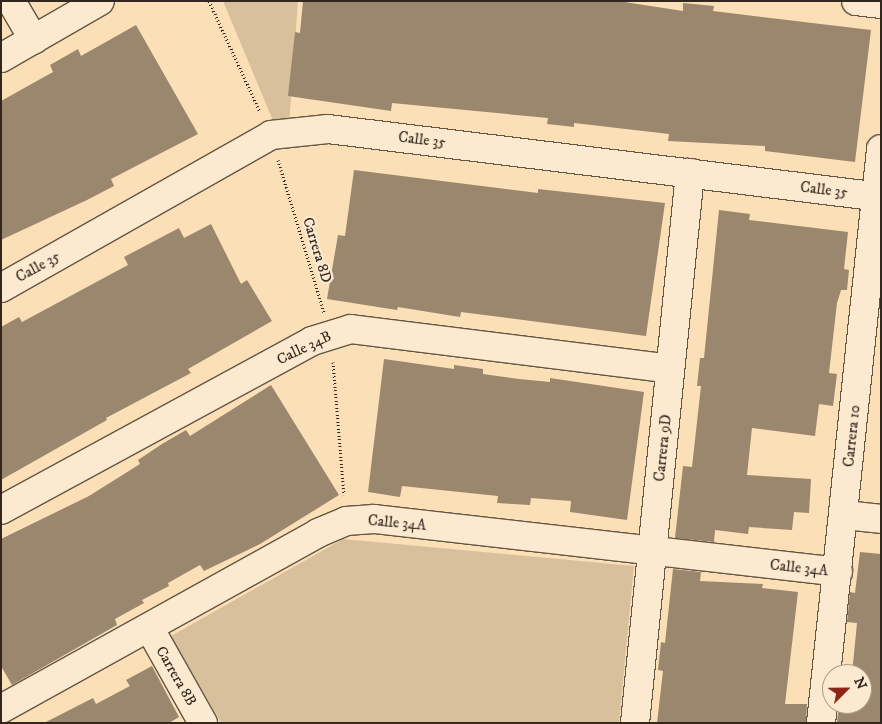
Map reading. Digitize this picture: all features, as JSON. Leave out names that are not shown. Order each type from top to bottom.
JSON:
[{"type":"street","points":[[11,1],[34,40]]},
{"type":"street","points":[[1,58],[100,1]]},
{"type":"street","points":[[856,1],[881,4]]},
{"type":"street","name":"Calle 35","points":[[1,288],[271,135],[328,129],[878,197]]},
{"type":"street","name":"Carrera 10","points":[[821,723],[878,197],[881,149]]},
{"type":"street","name":"Carrera 9D","points":[[635,723],[690,174]]},
{"type":"street","name":"Calle 34B","points":[[1,510],[331,333],[351,329],[670,369]]},
{"type":"street","points":[[844,515],[881,519]]},
{"type":"street","name":"Calle 34A","points":[[1,709],[150,629],[318,533],[346,521],[374,519],[652,553],[838,572]]},
{"type":"street","name":"Carrera 8B","points":[[150,629],[203,723]]},
{"type":"path","name":"Carrera 8D","points":[[209,1],[271,135],[331,333],[346,521]]},
{"type":"shaded area","points":[[223,1],[298,1],[289,125],[276,128]]},
{"type":"shaded area","points":[[343,539],[634,566],[619,723],[221,723],[171,636]]},
{"type":"building","points":[[303,1],[618,1],[683,11],[683,3],[714,6],[713,11],[871,30],[855,162],[765,151],[765,146],[668,141],[669,134],[574,123],[574,127],[547,124],[548,118],[392,103],[391,111],[288,96],[295,32],[300,33]]},
{"type":"building","points":[[136,25],[198,134],[111,179],[114,186],[1,240],[1,101],[53,72],[50,65],[78,49],[81,56]]},
{"type":"building","points":[[354,170],[538,193],[538,189],[665,203],[646,336],[461,312],[460,317],[398,307],[397,310],[327,299],[338,235],[345,236]]},
{"type":"building","points":[[719,210],[750,214],[749,220],[848,232],[844,269],[849,270],[847,290],[841,290],[837,303],[829,373],[837,374],[833,406],[819,404],[815,436],[752,428],[747,475],[811,479],[809,513],[794,512],[792,530],[749,527],[748,534],[715,530],[714,542],[675,538],[683,466],[692,467],[701,386],[697,386],[700,358],[704,358]]},
{"type":"building","points":[[211,224],[241,284],[247,280],[272,321],[188,369],[191,373],[106,418],[107,420],[1,480],[1,327],[19,317],[22,322],[128,265],[124,257],[179,228],[184,238]]},
{"type":"building","points":[[384,359],[454,369],[454,365],[483,369],[483,374],[550,382],[550,378],[644,392],[627,520],[570,512],[571,501],[531,498],[530,505],[497,503],[498,496],[402,486],[400,497],[368,492]]},
{"type":"building","points":[[271,385],[339,495],[260,544],[204,571],[200,565],[168,583],[169,586],[142,600],[144,603],[115,619],[117,625],[12,685],[1,666],[1,539],[89,496],[140,464],[138,460],[162,444],[186,430],[190,436]]},
{"type":"building","points":[[860,552],[881,554],[881,723],[837,723],[838,714],[872,714],[872,664],[853,664],[857,623],[847,622],[850,592],[855,593]]},
{"type":"building","points":[[673,569],[701,572],[700,581],[763,584],[762,588],[798,592],[785,704],[807,704],[806,723],[657,723],[663,671],[658,670],[661,642],[665,643]]},
{"type":"building","points":[[152,666],[179,717],[169,723],[44,723],[93,698],[96,704],[130,686],[126,680]]}]
